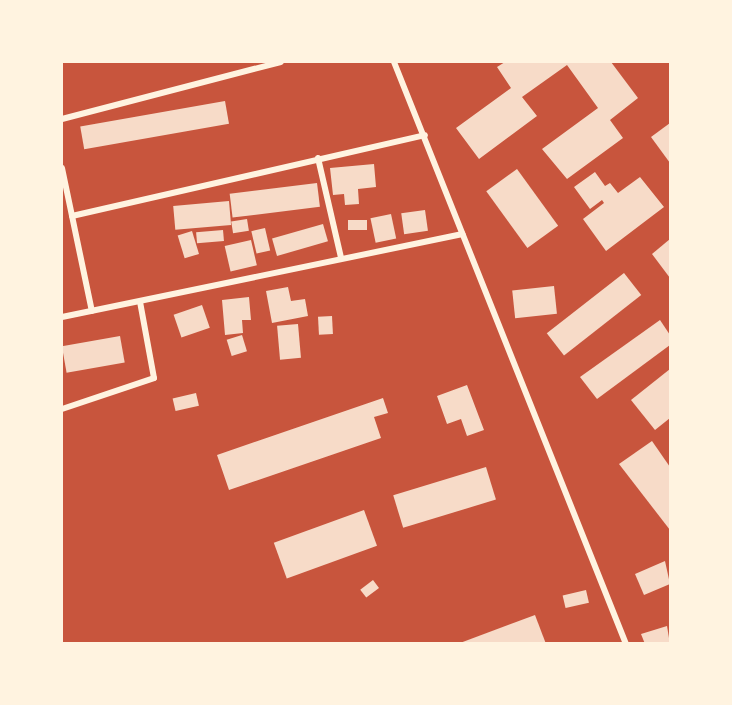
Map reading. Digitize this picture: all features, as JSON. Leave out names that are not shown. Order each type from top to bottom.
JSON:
[{"type":"street","points":[[62,119],[281,62]]},
{"type":"street","points":[[394,62],[626,644]]},
{"type":"street","points":[[72,216],[425,135]]},
{"type":"street","points":[[318,158],[341,258]]},
{"type":"street","points":[[62,168],[92,311]]},
{"type":"street","points":[[62,317],[463,234]]},
{"type":"street","points":[[62,409],[154,378],[140,302]]},
{"type":"building","points":[[505,62],[611,62],[638,98],[610,120],[623,138],[567,179],[542,149],[598,108],[567,65],[522,97],[537,116],[479,159],[456,128],[511,88],[497,67]]},
{"type":"building","points":[[225,101],[229,124],[84,149],[80,127]]},
{"type":"building","points":[[670,123],[670,163],[651,137]]},
{"type":"building","points":[[374,164],[376,187],[358,189],[359,204],[345,205],[344,194],[333,195],[330,168]]},
{"type":"building","points":[[517,169],[558,226],[527,248],[486,191]]},
{"type":"building","points":[[595,172],[605,186],[610,183],[618,193],[640,177],[664,207],[606,251],[583,219],[604,203],[602,200],[590,209],[574,187]]},
{"type":"building","points":[[317,183],[320,207],[233,218],[230,194]]},
{"type":"building","points":[[229,201],[231,225],[175,230],[173,206]]},
{"type":"building","points":[[425,210],[428,231],[404,234],[401,213]]},
{"type":"building","points":[[391,214],[396,238],[376,243],[370,218]]},
{"type":"building","points":[[247,219],[249,231],[233,233],[231,222]]},
{"type":"building","points":[[348,220],[367,220],[367,230],[348,230]]},
{"type":"building","points":[[323,224],[328,241],[277,256],[272,239]]},
{"type":"building","points":[[265,228],[270,250],[257,254],[251,231]]},
{"type":"building","points":[[223,230],[224,241],[197,243],[196,232]]},
{"type":"building","points":[[192,231],[199,254],[185,258],[178,235]]},
{"type":"building","points":[[670,239],[670,278],[652,254]]},
{"type":"building","points":[[251,240],[257,265],[231,271],[225,246]]},
{"type":"building","points":[[624,273],[641,295],[564,355],[547,333]]},
{"type":"building","points":[[554,286],[557,314],[515,318],[512,290]]},
{"type":"building","points":[[288,287],[291,301],[305,299],[308,316],[272,323],[266,291]]},
{"type":"building","points":[[249,297],[251,320],[242,320],[243,333],[225,335],[222,300]]},
{"type":"building","points":[[202,305],[210,328],[181,337],[174,315]]},
{"type":"building","points":[[332,316],[333,334],[319,335],[318,317]]},
{"type":"building","points":[[660,320],[670,335],[670,345],[597,399],[580,377]]},
{"type":"building","points":[[298,324],[301,358],[280,360],[277,326]]},
{"type":"building","points":[[242,335],[247,351],[232,356],[227,340]]},
{"type":"building","points":[[120,336],[125,363],[67,373],[62,346]]},
{"type":"building","points":[[670,369],[670,418],[655,430],[631,400]]},
{"type":"building","points":[[467,385],[484,430],[467,436],[461,419],[447,424],[437,396]]},
{"type":"building","points":[[196,393],[199,406],[176,411],[173,398]]},
{"type":"building","points":[[383,398],[388,413],[374,417],[381,438],[229,490],[217,455]]},
{"type":"building","points":[[652,441],[670,467],[670,530],[619,464]]},
{"type":"building","points":[[486,467],[496,500],[403,528],[393,495]]},
{"type":"building","points":[[364,510],[377,546],[287,579],[274,543]]},
{"type":"building","points":[[665,561],[670,584],[644,595],[635,574]]},
{"type":"building","points":[[373,580],[379,588],[366,598],[360,590]]},
{"type":"building","points":[[586,590],[589,603],[566,608],[563,595]]},
{"type":"building","points":[[535,615],[546,644],[460,644],[460,643]]},
{"type":"building","points":[[667,626],[670,644],[645,644],[641,634]]}]
